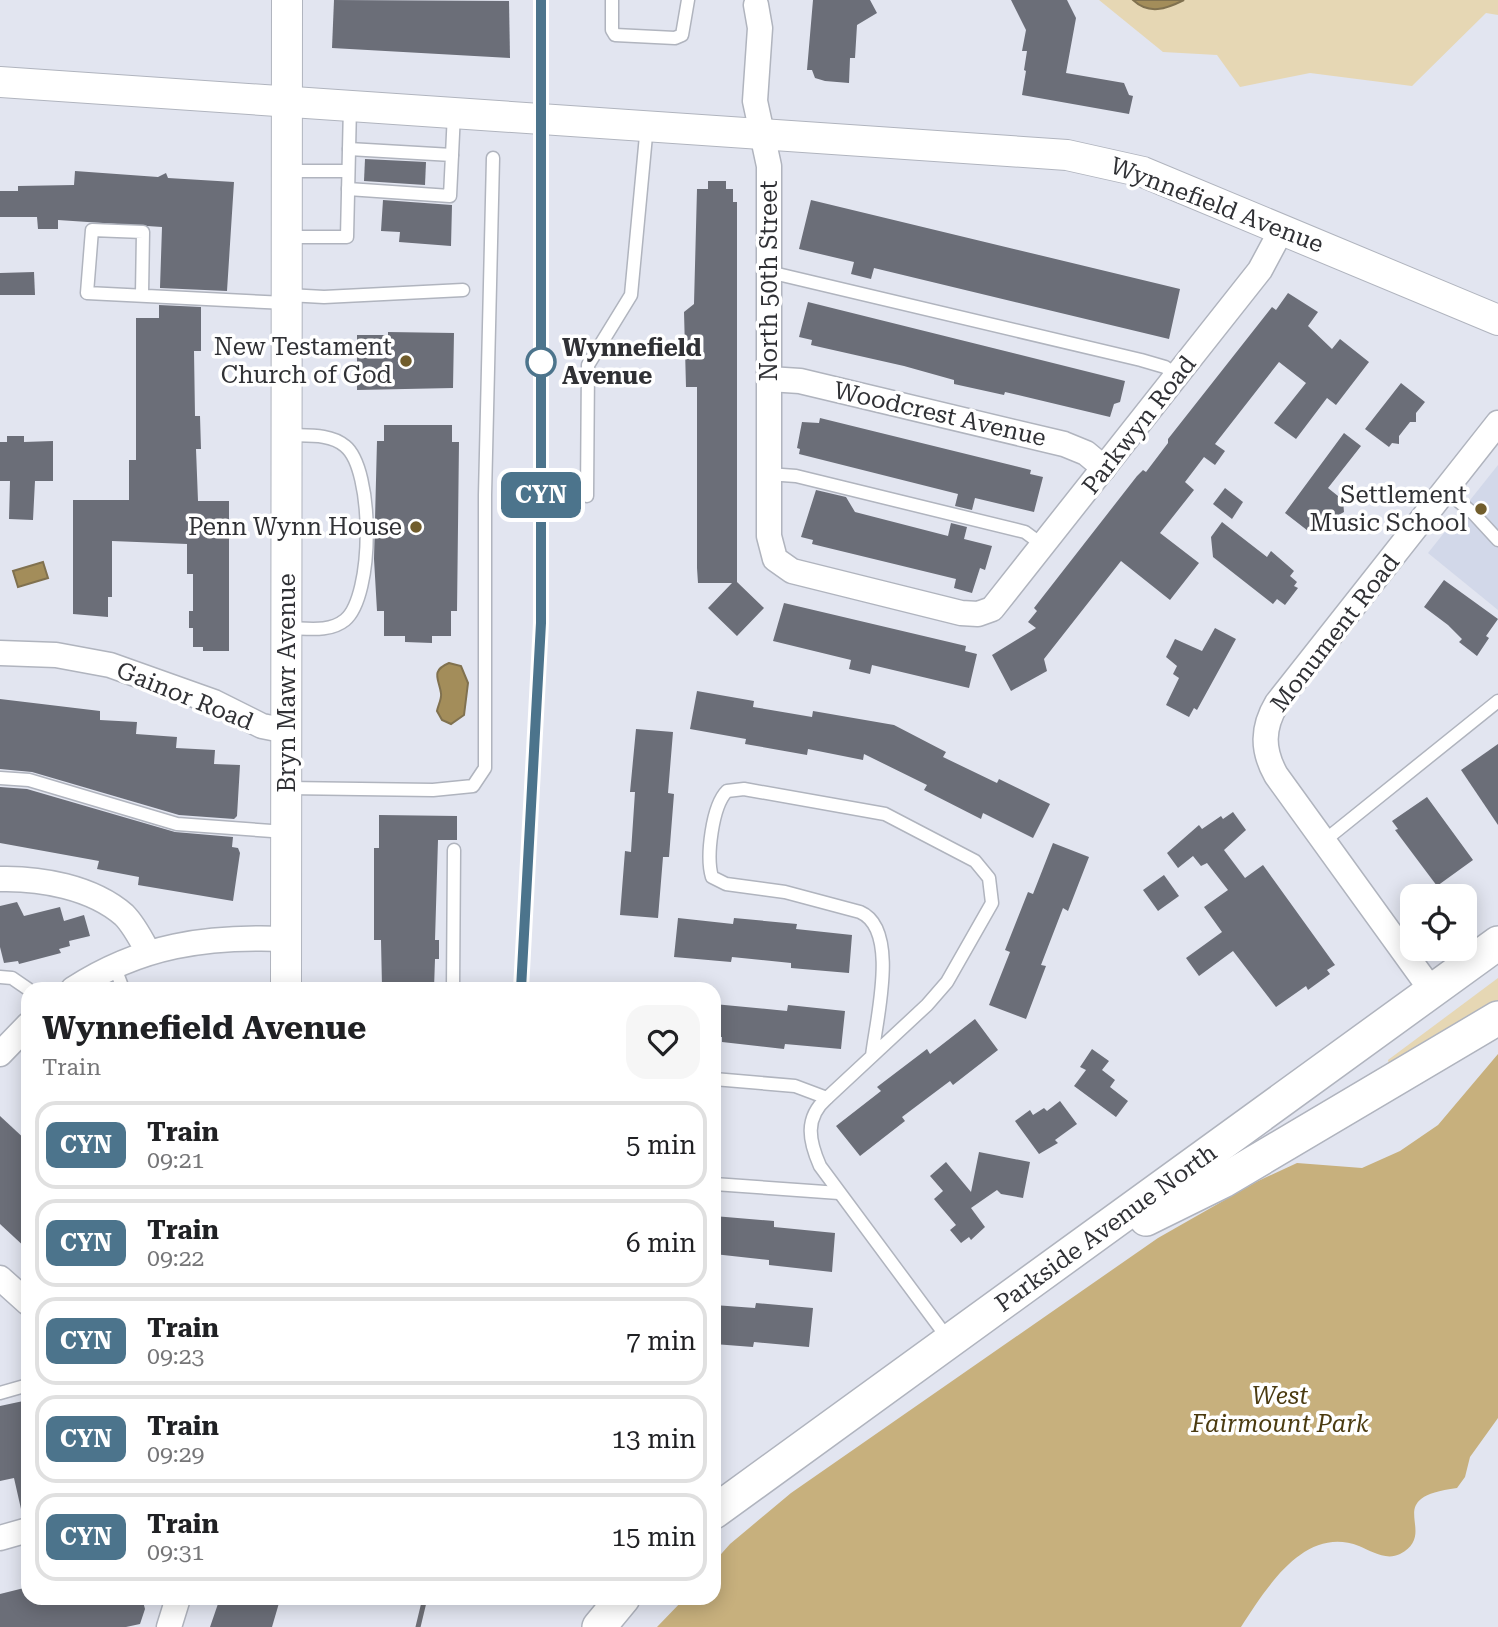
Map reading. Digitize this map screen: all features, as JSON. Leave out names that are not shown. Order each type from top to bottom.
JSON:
[{"type":"main road","name":"Parkside Avenue North","points":[[721,1503],[1051,1268],[1498,943]]},
{"type":"main road","points":[[1051,1268],[1223,1181],[1498,1018]]},
{"type":"street","name":"Bryn Mawr Avenue","points":[[286,982],[287,0]]},
{"type":"street","name":"North 50th Street","points":[[756,2],[760,28],[754,86],[769,166],[769,544],[775,559],[801,574],[961,613],[984,613]]},
{"type":"street","name":"Wynnefield Avenue","points":[[0,82],[762,132],[1037,152],[1097,160],[1143,172],[1498,320]]},
{"type":"street","name":"Parkwyn Road","points":[[984,613],[1003,599],[1261,270],[1282,229]]},
{"type":"street","name":"Woodcrest Avenue","points":[[769,379],[800,381],[1064,444],[1086,453],[1104,468]]},
{"type":"street","name":"Monument Road","points":[[1432,991],[1269,763],[1265,739],[1270,714],[1498,423]]},
{"type":"street","name":"Gainor Road","points":[[0,653],[56,655],[110,665],[214,702],[262,726],[287,731]]},
{"type":"street","points":[[0,879],[31,878],[101,900],[130,921],[148,951]]},
{"type":"street","points":[[84,982],[114,965],[148,951],[212,940],[286,939]]},
{"type":"street","points":[[0,1054],[21,1032]]},
{"type":"street","points":[[0,1278],[21,1297]]},
{"type":"street","points":[[0,1538],[21,1532]]},
{"type":"street","points":[[169,1627],[176,1605]]},
{"type":"lane","points":[[612,0],[615,35],[675,38],[682,35],[685,27],[688,0]]},
{"type":"lane","points":[[287,237],[347,237],[351,106]]},
{"type":"lane","points":[[348,189],[394,187],[450,196],[454,113]]},
{"type":"lane","points":[[587,496],[588,365],[631,295],[647,125]]},
{"type":"lane","points":[[349,149],[396,155],[453,155]]},
{"type":"lane","points":[[287,788],[433,790],[473,786],[485,768],[485,495],[493,158]]},
{"type":"lane","points":[[287,171],[347,171]]},
{"type":"lane","points":[[142,294],[142,232],[92,230],[87,293],[287,299],[463,290]]},
{"type":"lane","points":[[769,272],[1141,360],[1165,367],[1178,376]]},
{"type":"lane","points":[[287,628],[334,626],[351,615],[359,594],[365,555],[363,480],[352,453],[335,439],[288,435]]},
{"type":"lane","points":[[768,474],[796,476],[1025,532],[1044,546]]},
{"type":"lane","points":[[1445,490],[1474,514],[1498,540]]},
{"type":"lane","points":[[1324,841],[1498,701]]},
{"type":"lane","points":[[0,778],[29,780],[149,818],[191,827],[286,832]]},
{"type":"lane","points":[[872,1056],[883,957],[879,930],[869,916],[860,912],[785,892],[726,884],[712,877],[709,862],[716,808],[727,791],[744,789],[885,814],[975,861],[989,878],[992,903],[955,970],[937,995],[872,1056],[817,1107],[812,1118],[811,1140],[820,1166],[949,1340]]},
{"type":"lane","points":[[453,982],[454,850]]},
{"type":"lane","points":[[114,965],[120,982]]},
{"type":"lane","points":[[0,976],[12,978],[21,984]]},
{"type":"lane","points":[[721,1080],[795,1086],[827,1098]]},
{"type":"lane","points":[[721,1185],[838,1193]]},
{"type":"lane","points":[[0,1392],[21,1387]]},
{"type":"shaded area","points":[[1099,0],[1498,0],[1498,15],[1486,13],[1412,86],[1310,73],[1240,87],[1217,55],[1163,52]]},
{"type":"shaded area","points":[[1133,0],[1184,0],[1171,6],[1151,9]]},
{"type":"shaded area","name":"Settlement Music School","points":[[1498,465],[1498,610],[1428,553]]},
{"type":"shaded area","points":[[43,562],[48,578],[18,587],[13,571]]},
{"type":"shaded area","points":[[449,663],[461,666],[468,683],[464,715],[451,724],[442,720],[437,711],[441,695],[438,672]]},
{"type":"shaded area","points":[[1498,978],[1498,1003],[1389,1065],[1388,1060]]},
{"type":"green space","name":"West Fairmount Park","points":[[1498,1054],[1498,1418],[1470,1457],[1465,1477],[1457,1488],[1434,1493],[1421,1499],[1415,1507],[1415,1536],[1411,1545],[1400,1554],[1384,1556],[1359,1546],[1339,1542],[1321,1544],[1304,1552],[1289,1564],[1262,1595],[1241,1627],[657,1627],[678,1605],[721,1605],[721,1554],[791,1493],[1158,1238],[1258,1181],[1297,1163],[1362,1168],[1400,1151],[1438,1125]]},
{"type":"building","points":[[334,0],[509,1],[510,58],[332,48]]},
{"type":"building","points":[[813,0],[870,0],[877,13],[857,25],[855,58],[850,58],[849,83],[815,78],[812,70],[807,70]]},
{"type":"building","points":[[1011,0],[1067,0],[1076,18],[1066,73],[1124,83],[1129,95],[1133,96],[1129,114],[1022,95],[1027,51],[1022,51],[1026,30]]},
{"type":"building","points":[[365,159],[426,162],[425,185],[364,181]]},
{"type":"building","points":[[75,171],[158,177],[166,173],[168,178],[234,182],[227,291],[160,288],[162,227],[58,220],[58,229],[38,229],[37,217],[0,217],[0,191],[18,191],[18,186],[74,185]]},
{"type":"building","points":[[708,181],[726,181],[726,189],[733,189],[733,202],[737,202],[737,582],[764,608],[737,636],[708,608],[732,583],[698,583],[697,568],[697,387],[686,387],[684,312],[694,304],[697,189],[708,189]]},
{"type":"building","points":[[383,200],[452,205],[451,246],[399,242],[400,232],[381,231]]},
{"type":"building","points":[[811,200],[1180,289],[1169,339],[874,268],[871,279],[851,274],[854,262],[799,249]]},
{"type":"building","points":[[34,272],[35,295],[0,295],[0,273]]},
{"type":"building","points":[[1288,293],[1318,312],[1308,326],[1332,349],[1340,339],[1369,362],[1336,405],[1327,398],[1296,439],[1274,423],[1306,383],[1279,362],[1215,444],[1225,451],[1215,465],[1204,457],[1185,482],[1194,490],[1160,533],[1199,563],[1170,600],[1121,561],[1044,659],[1047,671],[1011,691],[992,655],[1036,628],[1028,622],[1037,611],[1034,608],[1137,476],[1143,470],[1146,472],[1168,443],[1168,439],[1272,307],[1276,310]]},
{"type":"building","points":[[808,302],[1125,381],[1120,402],[1114,404],[1110,417],[1005,392],[1004,395],[954,384],[954,380],[904,366],[811,345],[812,340],[799,337]]},
{"type":"building","points":[[159,305],[201,307],[201,351],[194,351],[195,416],[200,416],[201,449],[196,449],[198,501],[229,501],[229,651],[203,651],[203,647],[193,647],[189,611],[193,611],[193,574],[187,574],[187,544],[112,541],[112,597],[108,597],[108,617],[73,614],[73,500],[129,500],[129,460],[136,460],[136,318],[159,318]]},
{"type":"building","name":"New Testament Church of God","points":[[388,332],[454,333],[453,388],[357,390],[357,335],[388,335]]},
{"type":"building","points":[[1401,383],[1425,402],[1416,413],[1416,422],[1410,422],[1399,436],[1399,444],[1392,443],[1389,447],[1365,429]]},
{"type":"building","points":[[820,418],[1031,470],[1030,474],[1043,477],[1034,512],[975,498],[972,510],[955,506],[958,494],[799,454],[800,449],[797,448],[802,422],[819,423]]},
{"type":"building","name":"Penn Wynn House","points":[[384,425],[452,425],[452,442],[459,442],[457,611],[451,611],[451,636],[432,636],[432,643],[405,642],[405,636],[384,636],[384,611],[377,611],[374,559],[377,441],[384,441]]},
{"type":"building","points":[[1344,433],[1361,446],[1328,488],[1343,500],[1344,512],[1335,517],[1329,512],[1312,534],[1285,513]]},
{"type":"building","points":[[7,436],[24,436],[24,442],[53,441],[53,481],[35,481],[33,520],[9,519],[10,481],[0,481],[0,442],[7,442]]},
{"type":"building","points":[[1225,488],[1243,502],[1232,519],[1213,504]]},
{"type":"building","points":[[816,490],[846,497],[855,512],[948,536],[951,523],[967,527],[964,539],[992,546],[985,570],[980,568],[972,593],[954,588],[956,579],[812,544],[813,540],[801,537]]},
{"type":"building","points":[[1222,522],[1267,557],[1271,551],[1294,571],[1290,576],[1297,582],[1294,586],[1298,588],[1285,605],[1277,599],[1273,604],[1213,557],[1211,537]]},
{"type":"building","points":[[1444,580],[1498,619],[1477,656],[1459,642],[1462,639],[1448,625],[1424,607]]},
{"type":"building","points":[[784,603],[966,646],[965,651],[977,654],[969,688],[872,665],[870,674],[849,669],[851,660],[773,641]]},
{"type":"building","points":[[1215,628],[1236,639],[1197,710],[1194,708],[1189,717],[1166,705],[1179,678],[1173,674],[1177,666],[1166,657],[1175,639],[1202,651]]},
{"type":"building","points":[[697,691],[754,701],[753,707],[812,717],[813,711],[894,725],[946,752],[943,757],[997,783],[999,779],[1050,804],[1033,838],[983,813],[981,819],[924,790],[927,785],[864,754],[863,760],[808,749],[807,755],[745,744],[746,739],[690,729]]},
{"type":"building","points":[[0,699],[100,711],[100,720],[137,722],[136,734],[177,737],[176,748],[215,750],[214,764],[240,765],[237,816],[234,819],[179,815],[32,772],[0,769]]},
{"type":"building","points":[[636,729],[673,732],[668,793],[674,794],[669,857],[663,857],[658,918],[620,915],[625,851],[631,852],[635,792],[630,792]]},
{"type":"building","points":[[1498,744],[1498,825],[1461,770]]},
{"type":"building","points":[[0,787],[27,789],[175,832],[233,837],[232,847],[238,848],[240,853],[233,901],[138,885],[139,877],[97,869],[99,861],[0,843]]},
{"type":"building","points":[[1427,797],[1473,860],[1440,884],[1436,884],[1395,830],[1398,829],[1392,821]]},
{"type":"building","points":[[1233,812],[1246,830],[1224,850],[1245,878],[1263,865],[1335,965],[1327,970],[1330,974],[1308,990],[1306,986],[1276,1007],[1233,951],[1199,976],[1186,958],[1222,932],[1204,907],[1228,890],[1207,863],[1201,866],[1193,856],[1178,868],[1167,853],[1199,825],[1202,829],[1221,816],[1223,819]]},
{"type":"building","points":[[379,815],[457,816],[457,840],[438,840],[435,940],[439,940],[439,959],[435,959],[434,982],[382,982],[381,940],[374,940],[374,848],[379,848]]},
{"type":"building","points":[[1053,843],[1089,857],[1068,911],[1063,908],[1041,965],[1046,966],[1026,1019],[989,1005],[1010,952],[1005,950],[1028,892],[1033,894]]},
{"type":"building","points":[[1164,875],[1179,896],[1158,911],[1143,890]]},
{"type":"building","points":[[17,902],[24,916],[60,907],[64,921],[84,915],[90,936],[69,941],[70,946],[59,949],[61,953],[19,964],[18,961],[4,963],[0,947],[0,906]]},
{"type":"building","points":[[678,918],[733,924],[734,918],[797,924],[796,929],[852,935],[849,973],[791,968],[791,963],[732,957],[731,962],[674,957]]},
{"type":"building","points":[[721,1005],[787,1011],[788,1005],[845,1011],[841,1049],[785,1044],[784,1049],[722,1042]]},
{"type":"building","points":[[975,1019],[998,1050],[953,1085],[950,1081],[902,1117],[905,1121],[860,1156],[836,1126],[881,1091],[877,1087],[927,1049],[930,1054]]},
{"type":"building","points":[[1092,1049],[1109,1061],[1102,1070],[1115,1080],[1110,1087],[1128,1101],[1116,1117],[1074,1086],[1086,1070],[1080,1067]]},
{"type":"building","points":[[1060,1101],[1077,1124],[1055,1140],[1058,1143],[1039,1154],[1015,1121],[1030,1110],[1033,1115],[1044,1108],[1047,1111]]},
{"type":"building","points":[[0,1116],[21,1136],[21,1244],[0,1224]]},
{"type":"building","points":[[979,1152],[1030,1162],[1023,1198],[1001,1194],[997,1190],[971,1208],[985,1227],[971,1240],[969,1237],[961,1243],[950,1230],[956,1225],[934,1199],[943,1191],[930,1176],[946,1162],[971,1192]]},
{"type":"building","points":[[721,1217],[774,1221],[774,1227],[835,1233],[832,1272],[769,1265],[769,1260],[721,1255]]},
{"type":"building","points":[[756,1303],[813,1308],[809,1347],[754,1342],[753,1347],[721,1345],[721,1306],[755,1308]]},
{"type":"building","points":[[21,1402],[21,1509],[14,1478],[0,1481],[0,1406]]},
{"type":"building","points":[[21,1589],[21,1605],[144,1605],[145,1609],[140,1624],[126,1627],[0,1627],[0,1594]]},
{"type":"building","points":[[218,1605],[278,1605],[272,1627],[210,1627]]},
{"type":"railway","points":[[521,982],[541,623],[541,0]]},
{"type":"railway","points":[[418,1627],[423,1605]]},
{"type":"train","name":"CYN","points":[[521,982],[541,623],[541,0]]},
{"type":"place","name":"New Testament Church of God","points":[[406,361]]},
{"type":"place","name":"Wynnefield Avenue","points":[[541,362]]},
{"type":"place","name":"Settlement Music School","points":[[1481,509]]},
{"type":"place","name":"Penn Wynn House","points":[[416,527]]}]
